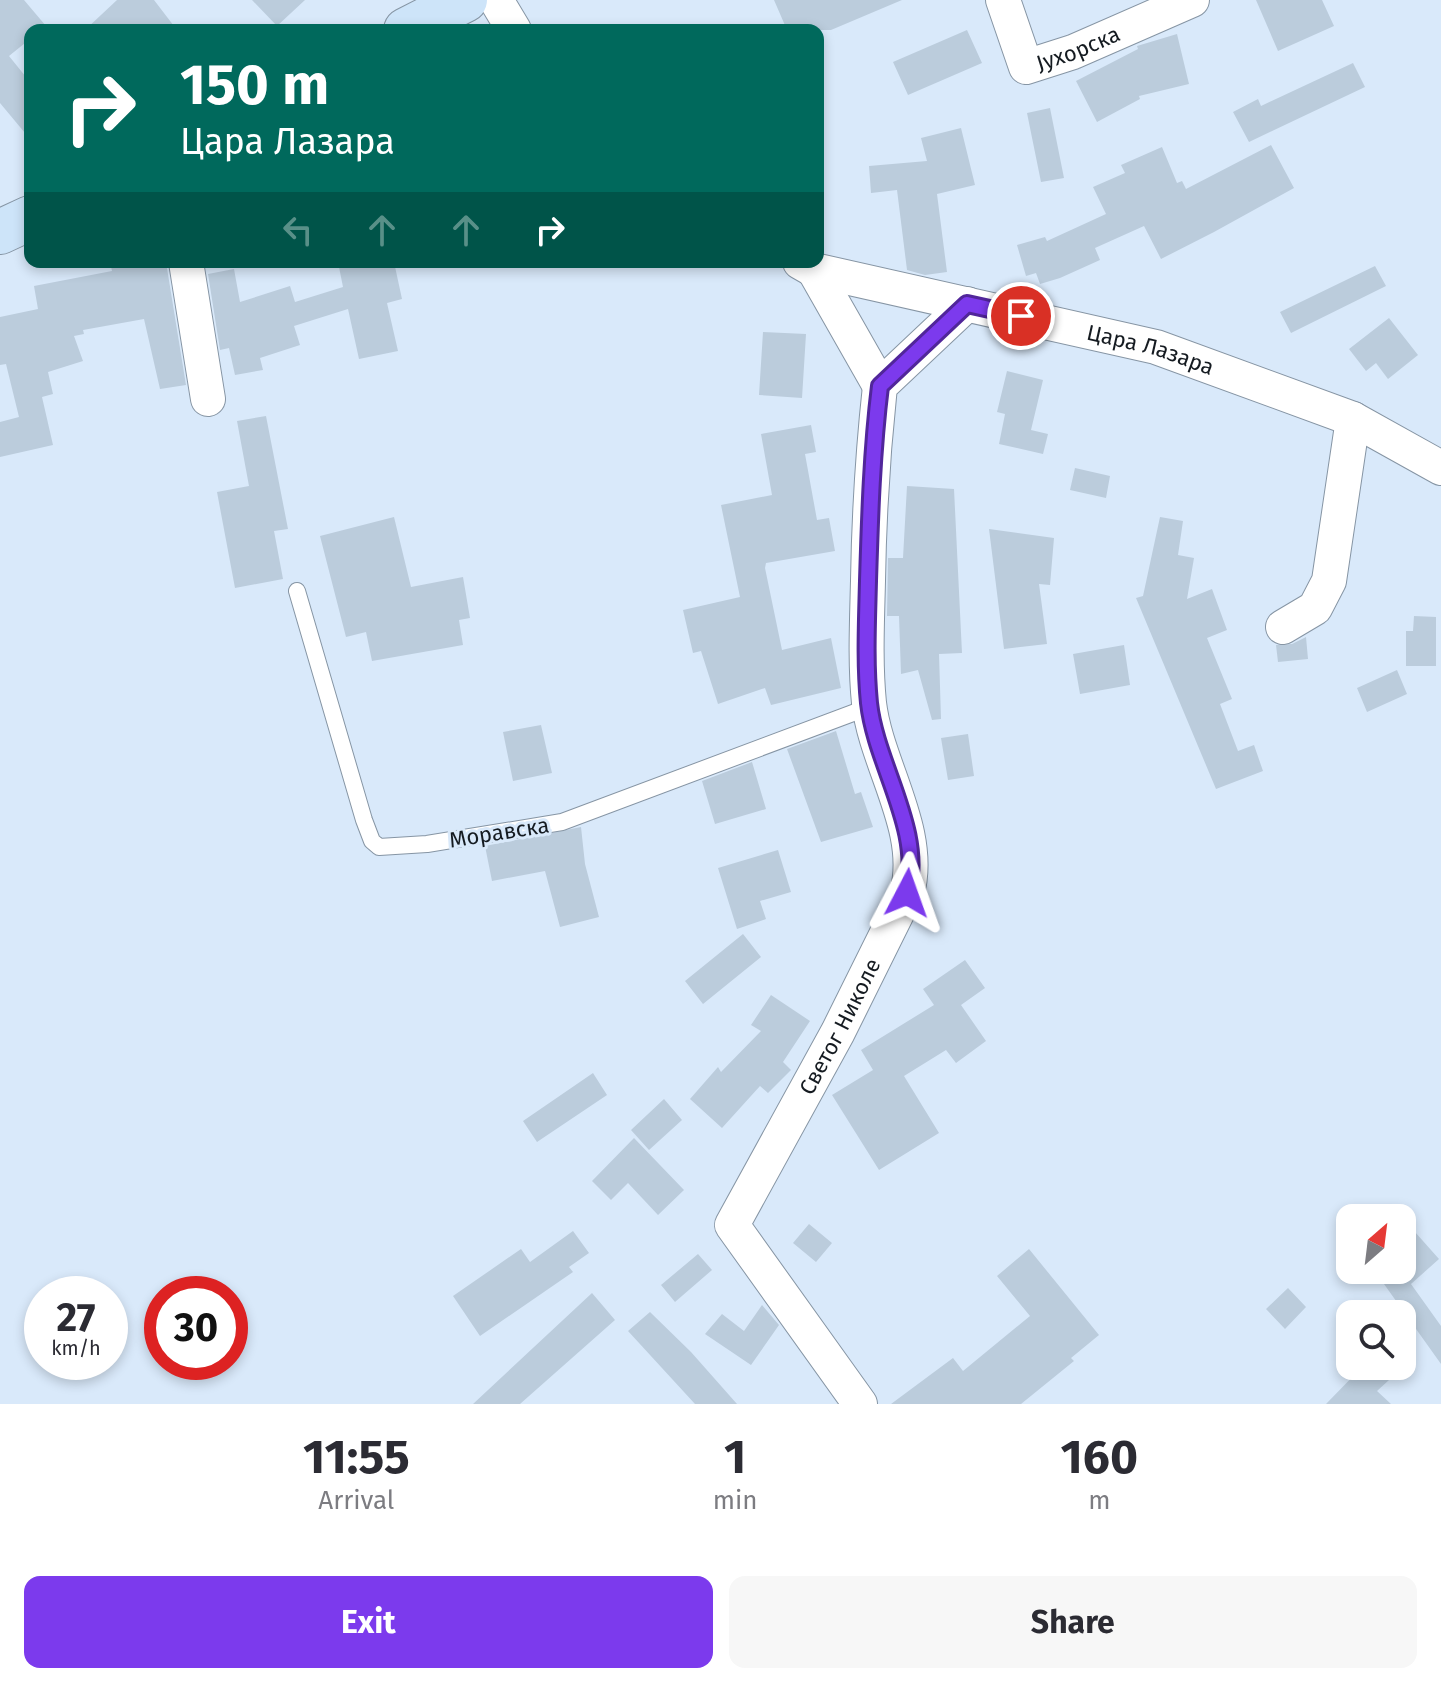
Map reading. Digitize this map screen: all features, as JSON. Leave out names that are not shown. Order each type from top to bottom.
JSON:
[{"type":"main road","points":[[418,24],[465,0]]},
{"type":"main road","points":[[0,232],[24,221]]},
{"type":"street","points":[[496,0],[510,24]]},
{"type":"street","name":"Јухорска","points":[[1003,0],[1026,67],[1073,52],[1192,0]]},
{"type":"street","points":[[187,268],[208,399]]},
{"type":"street","points":[[808,268],[880,386],[967,304]]},
{"type":"street","name":"Цара Лазара","points":[[815,268],[1156,347],[1353,419],[1441,468]]},
{"type":"street","name":"Светог Николе","points":[[860,1404],[732,1225],[838,1032],[907,893],[912,872],[908,844],[869,707],[866,656],[871,468],[880,386]]},
{"type":"street","points":[[1283,627],[1315,608],[1329,581],[1353,419]]},
{"type":"lane","name":"Моравска","points":[[297,591],[364,820],[372,841],[379,847],[427,844],[562,822],[869,707]]},
{"type":"building","points":[[0,0],[24,0],[44,24],[24,24],[24,44],[9,56],[24,75],[24,132],[0,103]]},
{"type":"building","points":[[117,0],[154,0],[172,24],[91,24]]},
{"type":"building","points":[[252,0],[305,0],[279,24],[275,24]]},
{"type":"building","points":[[774,0],[902,0],[831,30],[824,30],[824,24],[784,24]]},
{"type":"building","points":[[1256,0],[1322,0],[1334,26],[1278,51]]},
{"type":"building","points":[[967,30],[982,63],[908,95],[893,62]]},
{"type":"building","points":[[1177,34],[1189,84],[1139,96],[1140,99],[1097,122],[1076,81],[1138,49],[1137,46]]},
{"type":"building","points":[[1353,63],[1365,87],[1249,142],[1233,112],[1258,99],[1261,106]]},
{"type":"building","points":[[1050,108],[1064,178],[1041,182],[1027,113]]},
{"type":"building","points":[[961,128],[975,185],[937,194],[947,272],[925,275],[907,270],[897,190],[871,193],[869,166],[927,161],[921,138]]},
{"type":"building","points":[[1271,145],[1294,188],[1214,232],[1161,259],[1144,226],[1095,248],[1100,260],[1060,278],[1040,284],[1036,273],[1026,276],[1017,245],[1045,237],[1047,241],[1106,214],[1093,187],[1125,173],[1121,165],[1162,147],[1177,183],[1182,181],[1186,189]]},
{"type":"building","points":[[1375,266],[1386,286],[1291,333],[1280,312]]},
{"type":"building","points":[[111,268],[167,268],[186,385],[160,389],[144,319],[83,330],[84,334],[74,336],[83,361],[48,372],[53,394],[42,397],[53,445],[0,457],[0,422],[19,417],[6,364],[0,365],[0,317],[38,309],[34,286],[112,271]]},
{"type":"building","points":[[339,268],[395,268],[402,299],[387,303],[398,351],[359,359],[348,309],[294,326],[300,345],[260,358],[263,370],[235,375],[229,348],[220,350],[208,274],[234,269],[240,302],[290,286],[295,302],[343,287]]},
{"type":"building","points":[[1389,318],[1418,355],[1388,379],[1376,363],[1366,371],[1349,349]]},
{"type":"building","points":[[763,332],[806,334],[802,398],[759,395]]},
{"type":"building","points":[[1007,371],[1043,380],[1031,430],[1048,434],[1043,454],[999,444],[1005,414],[997,412]]},
{"type":"building","points":[[266,416],[288,529],[274,531],[283,579],[235,588],[217,492],[249,486],[237,421]]},
{"type":"building","points":[[811,425],[816,452],[805,454],[817,520],[829,518],[835,551],[766,563],[765,568],[782,650],[831,638],[841,688],[771,705],[765,688],[718,704],[701,651],[693,653],[683,610],[740,597],[721,505],[772,495],[761,434]]},
{"type":"building","points":[[1075,468],[1110,476],[1106,498],[1070,490]]},
{"type":"building","points":[[907,486],[954,489],[962,653],[939,654],[941,719],[932,720],[918,670],[901,674],[899,616],[887,616],[888,558],[903,558]]},
{"type":"building","points":[[394,517],[411,587],[463,577],[470,618],[459,620],[463,645],[372,661],[366,632],[346,637],[320,536]]},
{"type":"building","points":[[1160,517],[1183,521],[1178,555],[1194,558],[1187,599],[1212,589],[1227,630],[1207,638],[1232,699],[1220,704],[1238,751],[1254,745],[1263,771],[1216,789],[1136,598],[1143,596]]},
{"type":"building","points":[[989,529],[1054,538],[1050,585],[1039,584],[1047,644],[1004,649]]},
{"type":"building","points":[[1414,616],[1436,617],[1436,666],[1406,666],[1406,631],[1413,631]]},
{"type":"building","points":[[1306,637],[1308,659],[1278,662],[1276,645],[1292,644]]},
{"type":"building","points":[[1124,645],[1130,685],[1080,694],[1073,654]]},
{"type":"building","points":[[1397,670],[1407,694],[1367,712],[1357,688]]},
{"type":"building","points":[[541,725],[552,773],[513,781],[503,732]]},
{"type":"building","points":[[836,731],[855,794],[861,792],[873,827],[821,842],[787,749]]},
{"type":"building","points":[[968,734],[974,776],[948,780],[941,738]]},
{"type":"building","points":[[752,762],[766,809],[715,824],[702,781]]},
{"type":"building","points":[[581,827],[585,864],[599,917],[560,927],[545,871],[492,881],[485,846]]},
{"type":"building","points":[[778,850],[791,892],[760,901],[766,919],[737,929],[718,868]]},
{"type":"building","points":[[743,934],[761,957],[703,1004],[685,981]]},
{"type":"building","points":[[965,960],[985,988],[961,1005],[986,1041],[956,1063],[946,1050],[904,1076],[939,1133],[879,1170],[832,1095],[873,1070],[861,1050],[934,1005],[923,989]]},
{"type":"building","points":[[771,995],[810,1021],[783,1062],[791,1070],[768,1093],[760,1086],[722,1128],[690,1099],[718,1067],[721,1072],[761,1031],[751,1025]]},
{"type":"building","points":[[593,1073],[607,1095],[537,1142],[523,1121]]},
{"type":"building","points":[[664,1099],[682,1120],[649,1150],[631,1130]]},
{"type":"building","points":[[634,1138],[684,1190],[658,1215],[628,1183],[611,1200],[592,1181]]},
{"type":"building","points":[[809,1224],[832,1243],[816,1262],[793,1243]]},
{"type":"building","points":[[573,1231],[589,1253],[569,1267],[573,1272],[480,1336],[453,1296],[521,1249],[530,1262]]},
{"type":"building","points":[[1416,1233],[1439,1259],[1416,1280]]},
{"type":"building","points":[[1029,1249],[1099,1335],[1071,1358],[1074,1361],[1021,1404],[891,1404],[953,1358],[963,1371],[1030,1316],[997,1276]]},
{"type":"building","points":[[698,1254],[712,1270],[675,1302],[661,1285]]},
{"type":"building","points":[[1384,1284],[1411,1284],[1441,1326],[1441,1364],[1416,1329],[1416,1300],[1395,1300]]},
{"type":"building","points":[[1288,1288],[1306,1307],[1285,1329],[1266,1309]]},
{"type":"building","points":[[592,1293],[615,1320],[520,1404],[473,1404]]},
{"type":"building","points":[[762,1305],[779,1325],[751,1365],[705,1334],[722,1314],[744,1331]]},
{"type":"building","points":[[650,1312],[737,1404],[695,1404],[628,1331]]},
{"type":"building","points":[[1349,1380],[1389,1380],[1377,1391],[1391,1404],[1326,1404]]},
{"type":"route","points":[[907,893],[912,872],[908,844],[869,707],[866,656],[871,468],[880,386],[967,304],[1021,316]]}]
